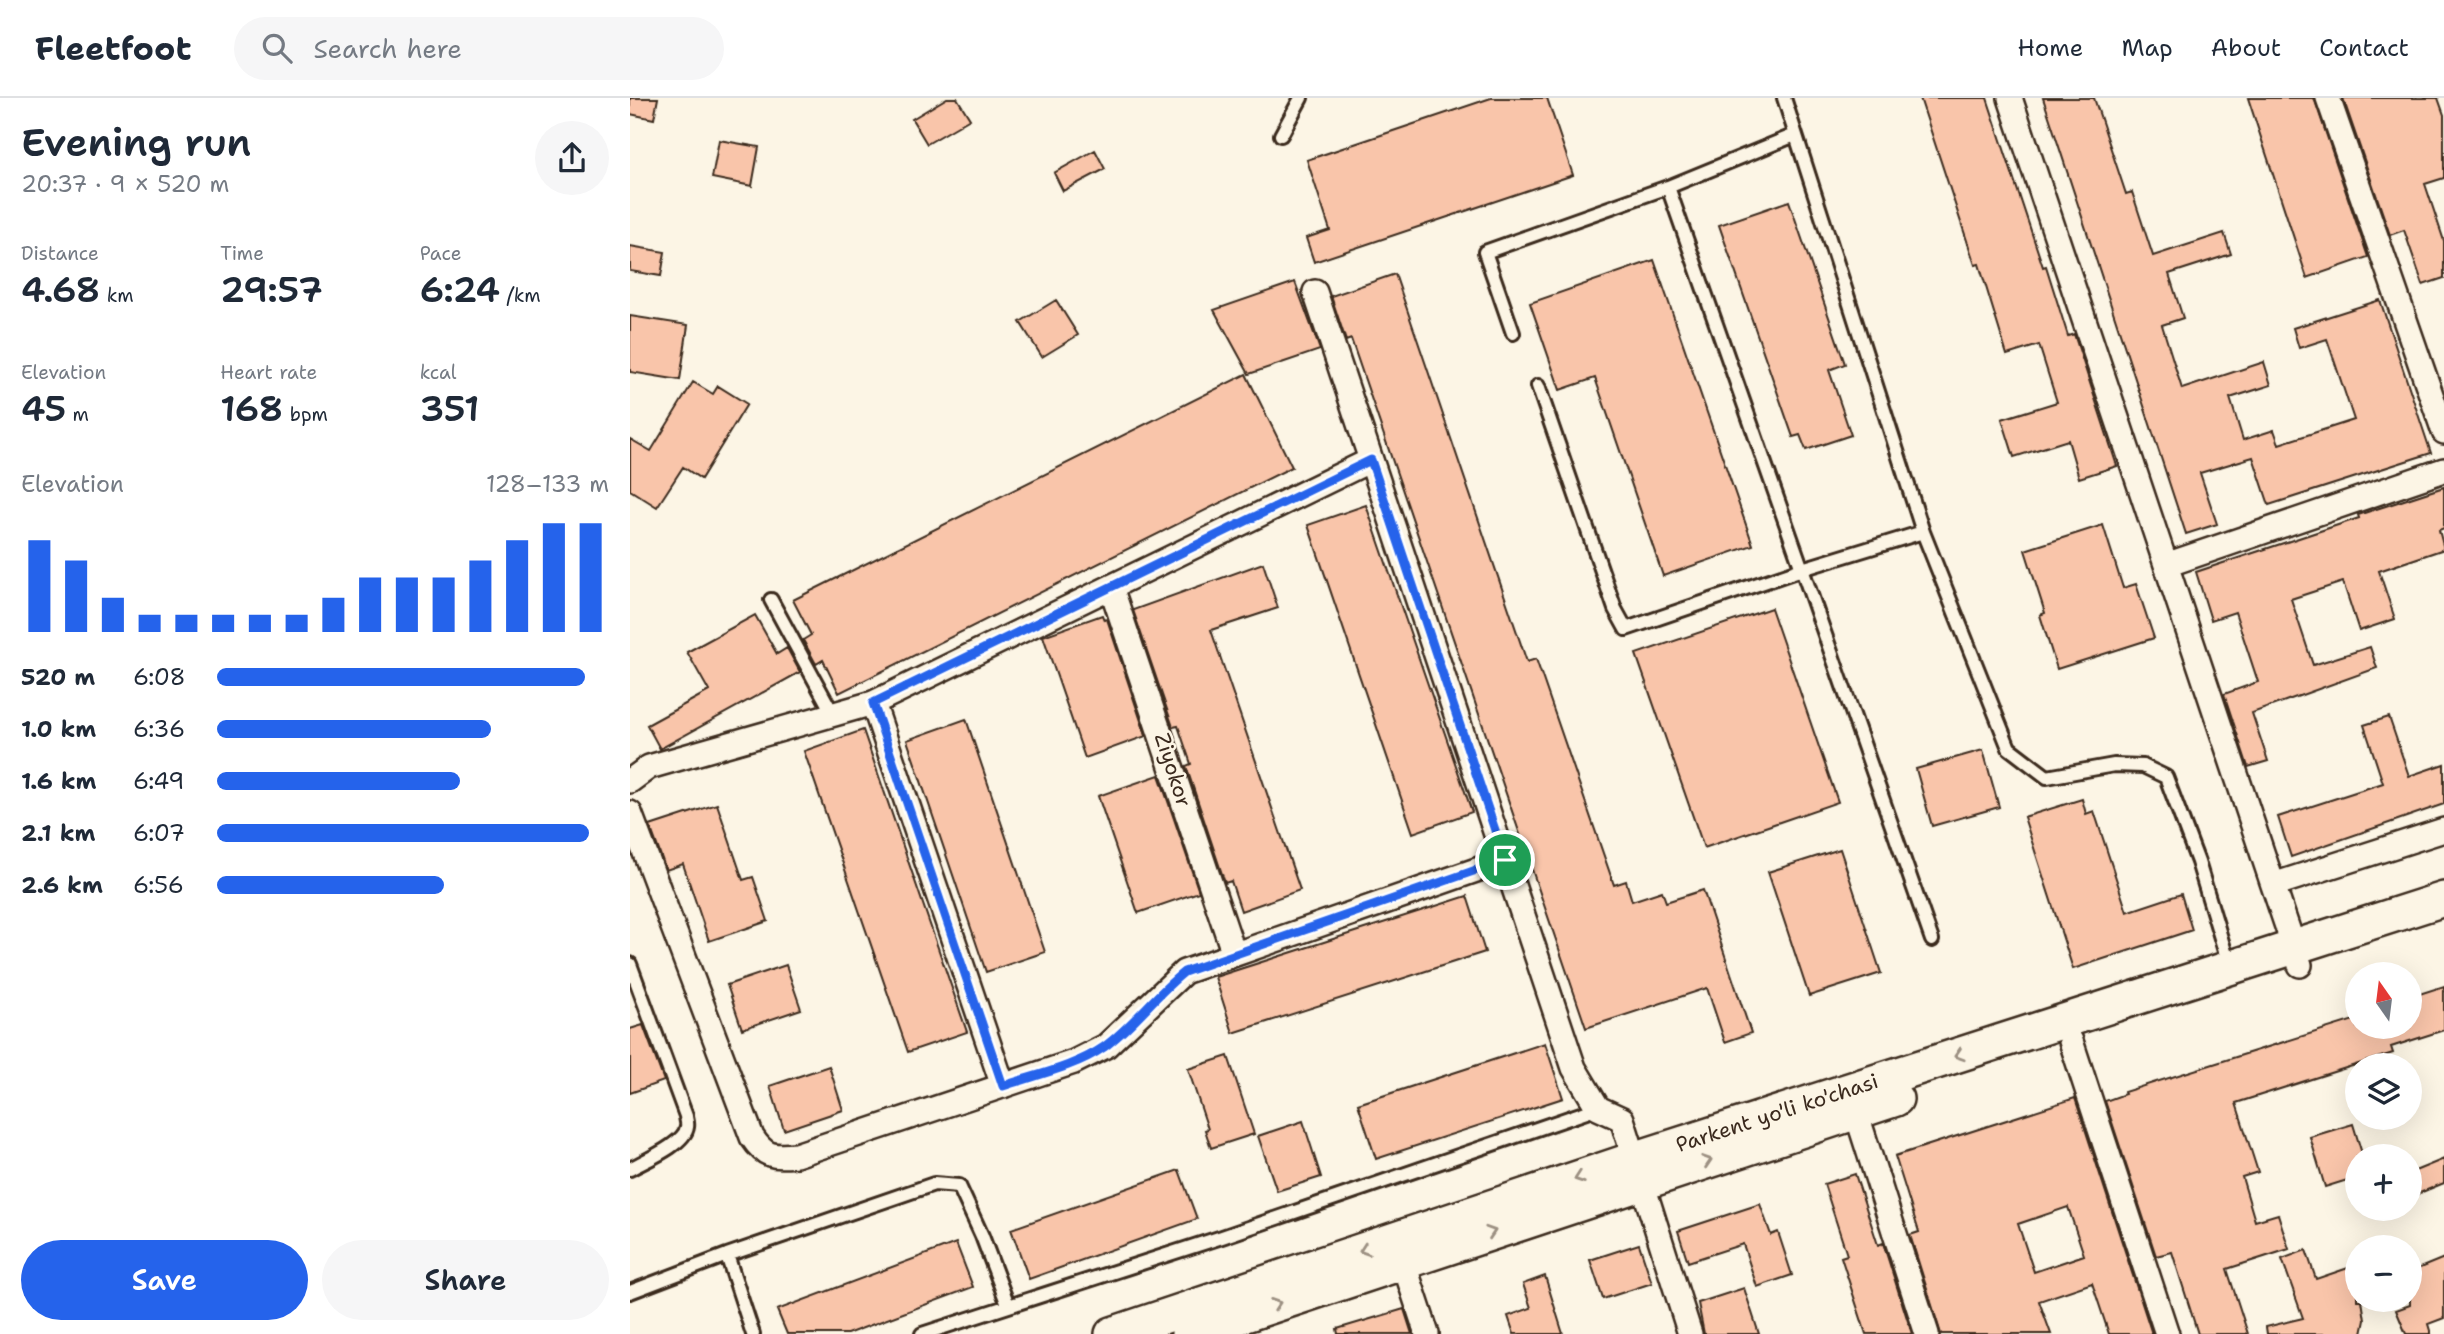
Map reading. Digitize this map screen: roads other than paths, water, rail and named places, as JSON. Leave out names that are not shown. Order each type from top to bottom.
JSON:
[{"type":"street","points":[[2010,98],[2297,957]]},
{"type":"street","points":[[2328,98],[2444,432]]},
{"type":"street","points":[[1315,292],[1574,1068],[1598,1108],[1622,1119],[1690,1334]]},
{"type":"street","points":[[630,781],[649,767],[873,703],[1371,460]]},
{"type":"street","points":[[2166,565],[2444,470]]},
{"type":"street","name":"Ziyokor","points":[[1111,587],[1234,954]]},
{"type":"street","points":[[873,703],[1003,1086]]},
{"type":"street","points":[[630,813],[752,1137],[760,1150],[776,1157],[796,1155],[1089,1056],[1105,1046],[1184,972],[1505,860]]},
{"type":"street","points":[[2273,884],[2444,830]]},
{"type":"street","name":"Parkent yo'li ko'chasi","points":[[1188,1334],[1403,1261],[1638,1171],[1856,1112],[2071,1041],[2444,900]]},
{"type":"street","name":"Parkent yo'li ko'chasi","points":[[1112,1334],[1638,1171],[2230,968],[2297,957],[2444,918]]},
{"type":"street","points":[[2071,1041],[2167,1334]]},
{"type":"street","points":[[1856,1112],[1927,1334]]},
{"type":"street","points":[[1403,1261],[1427,1334]]},
{"type":"lane","points":[[1281,135],[1301,98]]},
{"type":"lane","points":[[1784,98],[1923,532],[2008,748],[2047,777],[2114,765],[2143,766],[2166,777],[2198,862],[2230,968]]},
{"type":"lane","points":[[1513,333],[1485,252],[1668,187],[1795,135]]},
{"type":"lane","points":[[1668,187],[1932,940]]},
{"type":"lane","points":[[1538,386],[1615,609],[1626,628],[1923,532]]},
{"type":"lane","points":[[771,600],[833,714]]},
{"type":"lane","points":[[630,964],[687,1127],[683,1137],[672,1146],[630,1169]]},
{"type":"lane","points":[[922,1334],[1222,1237],[1598,1108]]},
{"type":"lane","points":[[630,1292],[727,1255],[934,1184],[959,1185],[1008,1305]]},
{"type":"lane","points":[[727,1255],[753,1334]]}]
